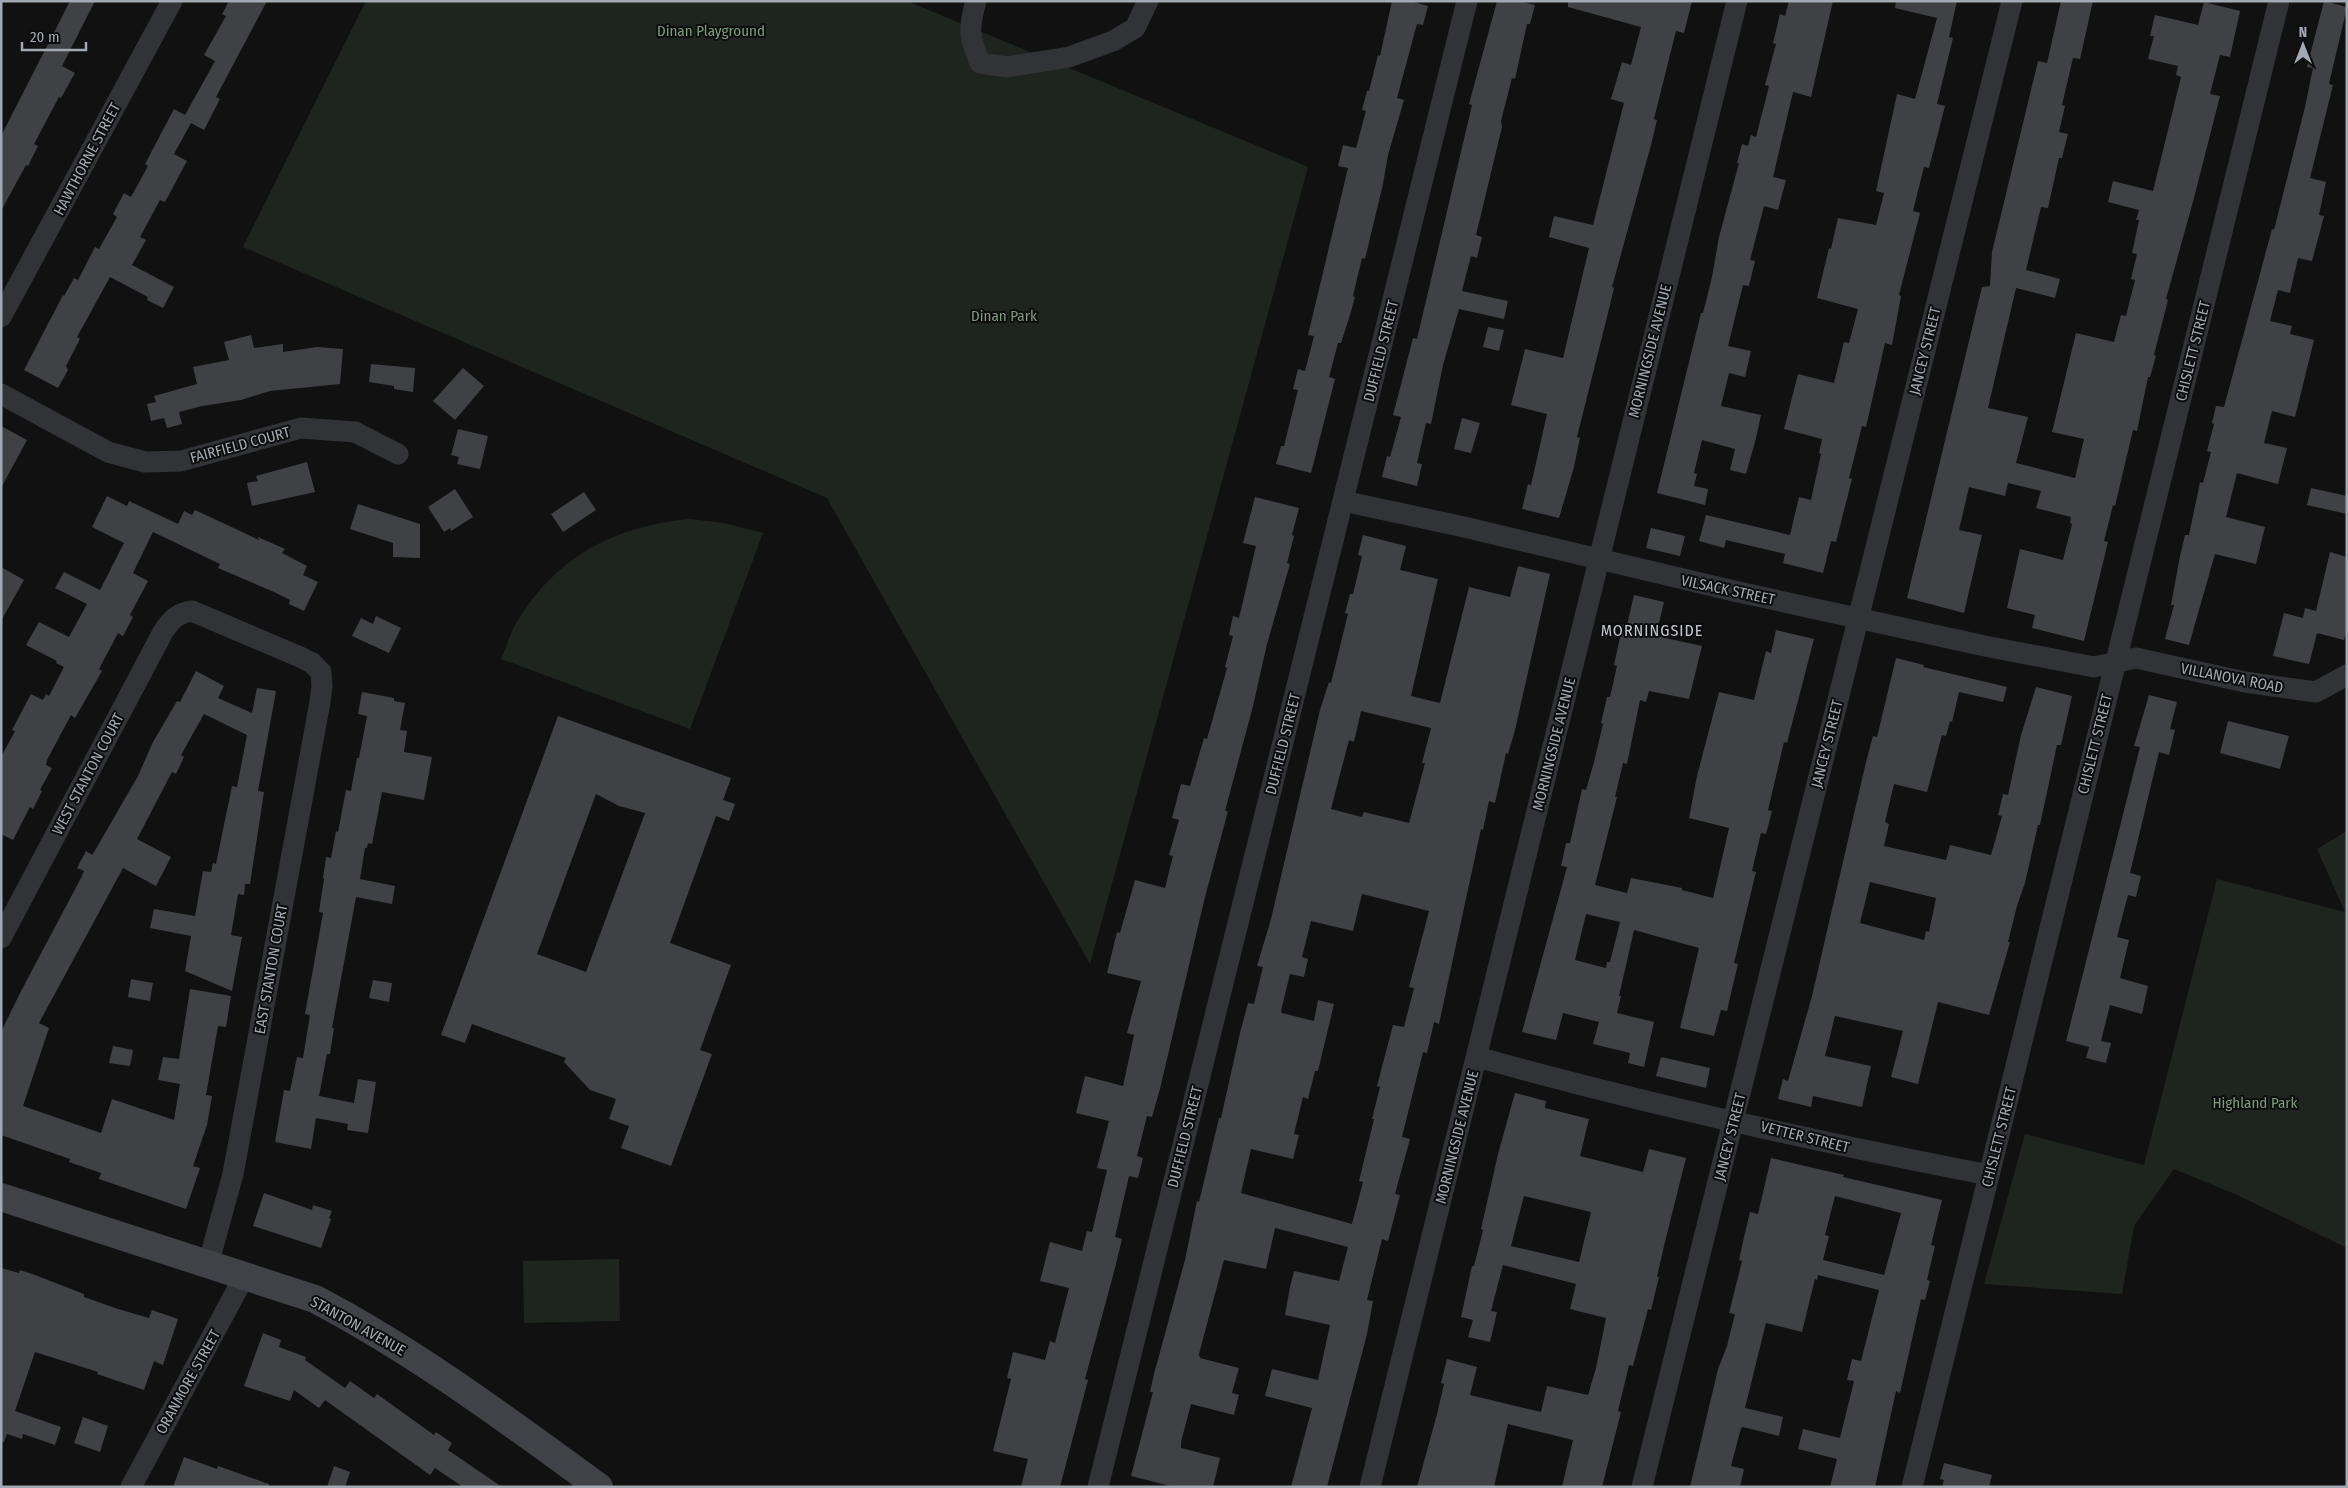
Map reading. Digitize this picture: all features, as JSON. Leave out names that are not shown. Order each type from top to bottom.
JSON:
[{"type":"street","name":"HAWTHORNE STREET","points":[[1,317],[172,1]]},
{"type":"street","points":[[976,1],[972,17],[971,41],[980,62],[1007,67],[1069,57],[1113,41],[1135,28],[1148,1]]},
{"type":"street","name":"DUFFIELD STREET","points":[[1098,1487],[1468,1]]},
{"type":"street","name":"MORNINGSIDE AVENUE","points":[[1370,1487],[1478,1057],[1598,561],[1737,1]]},
{"type":"street","name":"JANCEY STREET","points":[[1642,1487],[2012,1]]},
{"type":"street","name":"CHISLETT STREET","points":[[1912,1487],[2279,1]]},
{"type":"street","name":"FAIRFIELD COURT","points":[[1,394],[108,452],[145,462],[181,461],[301,428],[355,432],[398,454]]},
{"type":"street","name":"VILSACK STREET","points":[[1343,501],[1464,527],[1598,561],[1985,646],[2094,667],[2115,663]]},
{"type":"street","name":"WEST STANTON COURT","points":[[1,938],[169,622],[180,612],[192,611],[300,657],[312,663],[321,672]]},
{"type":"street","name":"VILLANOVA ROAD","points":[[2115,663],[2136,658],[2244,682],[2316,692],[2347,675]]},
{"type":"street","name":"EAST STANTON COURT","points":[[208,1265],[233,1174],[320,702],[321,672]]},
{"type":"street","name":"VETTER STREET","points":[[1478,1057],[1607,1093],[1734,1120],[1863,1151],[1989,1175]]},
{"type":"street","name":"STANTON AVENUE","points":[[1,1197],[314,1299],[356,1321],[448,1378],[600,1487]]},
{"type":"street","name":"ORANMORE STREET","points":[[131,1487],[244,1277]]},
{"type":"green space","name":"Dinan Park","points":[[366,1],[907,1],[1308,167],[1090,964],[827,498],[243,247]]},
{"type":"green space","points":[[690,519],[724,523],[763,533],[690,729],[501,659],[514,627],[530,603],[547,582],[567,564],[611,538],[636,529]]},
{"type":"green space","name":"Highland Park","points":[[2347,831],[2347,1248],[2235,1194],[2174,1169],[2134,1226],[2122,1294],[1984,1284],[2025,1134],[2144,1165],[2217,879],[2345,912],[2317,849]]},
{"type":"green space","points":[[619,1259],[620,1321],[524,1323],[523,1261]]},
{"type":"building","points":[[70,1],[95,1],[62,66],[75,73],[61,98],[59,97],[34,144],[38,146],[28,166],[26,165],[1,211],[1,136]]},
{"type":"building","points":[[229,1],[267,1],[216,97],[220,99],[204,130],[191,123],[174,154],[187,161],[165,202],[160,200],[140,237],[146,240],[132,265],[174,287],[163,308],[147,300],[148,297],[110,277],[77,337],[80,339],[66,366],[68,370],[58,388],[24,370],[63,295],[74,278],[78,280],[95,247],[99,249],[117,217],[113,214],[124,193],[131,197],[148,166],[145,164],[174,109],[185,115],[215,61],[204,55],[226,16],[222,14]]},
{"type":"building","points":[[1392,1],[1410,1],[1428,6],[1423,25],[1417,24],[1397,98],[1404,100],[1388,155],[1365,259],[1362,258],[1353,296],[1355,297],[1341,343],[1338,343],[1329,377],[1335,379],[1311,473],[1276,464],[1281,446],[1284,446],[1298,390],[1293,389],[1298,369],[1305,371],[1314,336],[1308,335],[1348,168],[1338,166],[1343,145],[1356,148],[1366,111],[1362,110],[1378,55],[1380,56]]},
{"type":"building","points":[[1497,1],[1519,1],[1535,5],[1530,24],[1527,24],[1515,79],[1512,78],[1501,121],[1502,127],[1476,235],[1482,237],[1477,258],[1471,256],[1462,291],[1508,301],[1504,319],[1459,309],[1443,365],[1431,424],[1426,423],[1417,463],[1422,464],[1417,486],[1382,477],[1387,456],[1390,457],[1401,417],[1393,415],[1413,338],[1417,339],[1472,105],[1469,104]]},
{"type":"building","points":[[1568,1],[1692,1],[1684,33],[1676,31],[1654,119],[1657,120],[1651,145],[1612,287],[1614,288],[1577,437],[1580,438],[1574,467],[1559,518],[1522,509],[1528,484],[1531,485],[1547,414],[1511,405],[1525,349],[1563,358],[1589,248],[1549,237],[1554,216],[1593,225],[1624,103],[1611,99],[1622,62],[1631,65],[1641,27],[1568,7]]},
{"type":"building","points":[[1789,1],[1833,1],[1811,97],[1793,92],[1773,177],[1786,180],[1778,210],[1764,206],[1750,260],[1755,261],[1749,286],[1743,285],[1728,346],[1751,351],[1745,377],[1729,373],[1721,406],[1761,415],[1756,438],[1746,474],[1730,470],[1735,449],[1702,440],[1694,473],[1697,474],[1694,486],[1708,489],[1705,505],[1657,493],[1701,313],[1703,313],[1712,277],[1719,237],[1739,163],[1737,163],[1742,144],[1748,146],[1751,135],[1756,137],[1769,86],[1765,85],[1776,44],[1773,43],[1780,14],[1785,16]]},
{"type":"building","points":[[1896,1],[1957,1],[1949,37],[1953,38],[1937,104],[1945,106],[1929,168],[1924,167],[1913,211],[1920,213],[1899,295],[1901,296],[1892,345],[1885,343],[1866,427],[1862,426],[1849,478],[1852,479],[1836,542],[1831,541],[1823,573],[1783,563],[1785,554],[1726,540],[1724,548],[1699,541],[1706,515],[1790,535],[1799,497],[1811,500],[1821,454],[1819,453],[1822,439],[1784,429],[1798,374],[1834,383],[1844,342],[1849,343],[1858,309],[1817,298],[1829,248],[1831,249],[1838,218],[1876,225],[1884,193],[1876,191],[1897,94],[1915,99],[1937,18],[1895,8]]},
{"type":"building","points":[[2061,1],[2093,1],[2080,59],[2073,58],[2062,105],[2065,106],[2059,132],[2068,134],[2062,158],[2059,158],[2048,208],[2041,207],[2026,270],[2060,279],[2055,298],[2016,288],[1988,408],[2028,417],[2016,463],[2075,478],[2084,439],[2052,432],[2076,333],[2114,342],[2121,315],[2126,316],[2135,280],[2131,279],[2137,254],[2132,253],[2139,220],[2136,220],[2139,210],[2108,202],[2113,181],[2153,191],[2181,77],[2176,75],[2178,66],[2148,59],[2154,36],[2150,36],[2155,15],[2198,25],[2204,2],[2240,11],[2230,57],[2220,55],[2210,94],[2220,96],[2166,299],[2168,300],[2154,355],[2156,356],[2150,377],[2148,377],[2137,431],[2133,430],[2115,506],[2113,505],[2104,541],[2108,542],[2084,641],[2032,628],[2035,615],[2007,608],[2020,549],[2063,560],[2072,524],[2070,523],[2071,517],[2036,508],[2041,491],[2008,483],[2005,496],[1969,487],[1959,530],[1982,535],[1964,613],[1907,598],[1982,287],[1990,286],[1992,252],[2038,61],[2047,63]]},
{"type":"building","points":[[2324,1],[2347,7],[2329,84],[2333,85],[2310,178],[2326,182],[2319,215],[2324,216],[2312,261],[2298,258],[2290,293],[2278,290],[2270,321],[2292,326],[2290,334],[2314,340],[2295,417],[2272,411],[2264,443],[2287,448],[2278,484],[2237,473],[2226,517],[2265,527],[2256,564],[2215,554],[2189,645],[2165,639],[2174,605],[2171,605],[2180,556],[2185,535],[2189,535],[2200,482],[2203,483],[2211,452],[2207,451],[2214,424],[2212,423],[2216,406],[2224,407],[2272,229],[2274,230],[2305,107],[2313,68],[2307,67]]},
{"type":"building","points":[[1488,327],[1504,330],[1499,351],[1483,347]]},
{"type":"building","points":[[251,335],[254,348],[283,344],[283,352],[317,347],[343,349],[340,384],[270,391],[241,400],[202,406],[179,412],[182,424],[167,428],[164,418],[151,421],[147,404],[156,402],[154,396],[197,384],[193,367],[229,360],[224,342]]},
{"type":"building","points":[[371,364],[415,368],[413,392],[394,389],[394,386],[369,382]]},
{"type":"building","points":[[463,368],[484,386],[455,420],[433,401]]},
{"type":"building","points":[[1462,418],[1480,423],[1471,453],[1454,449]]},
{"type":"building","points":[[1,426],[27,440],[1,488]]},
{"type":"building","points":[[458,429],[488,436],[480,469],[457,464],[459,457],[451,455]]},
{"type":"building","points":[[307,462],[315,492],[252,506],[247,483],[258,481],[256,476]]},
{"type":"building","points":[[2311,488],[2347,496],[2347,514],[2307,505]]},
{"type":"building","points":[[455,489],[473,517],[451,531],[450,528],[444,532],[428,507]]},
{"type":"building","points":[[584,492],[596,510],[563,532],[551,514]]},
{"type":"building","points":[[107,496],[127,506],[129,501],[178,524],[184,511],[192,515],[195,510],[259,540],[258,537],[285,549],[282,553],[307,566],[303,575],[318,582],[304,611],[289,604],[290,600],[218,568],[220,564],[153,532],[133,573],[148,581],[130,615],[133,617],[123,636],[118,633],[99,669],[102,671],[75,718],[71,715],[47,760],[46,765],[52,768],[40,790],[42,791],[33,809],[30,807],[13,840],[1,834],[1,757],[15,731],[12,730],[31,694],[43,700],[46,694],[49,696],[64,667],[56,663],[57,661],[26,645],[39,622],[69,637],[87,604],[55,588],[64,572],[100,590],[124,543],[92,527]]},
{"type":"building","points":[[1255,497],[1299,508],[1287,563],[1290,564],[1267,644],[1253,706],[1225,811],[1228,811],[1204,901],[1160,1089],[1152,1117],[1147,1116],[1137,1156],[1143,1158],[1138,1178],[1129,1176],[1115,1237],[1122,1239],[1085,1379],[1088,1380],[1060,1487],[1021,1487],[1028,1459],[993,1451],[1011,1379],[1007,1378],[1013,1352],[1045,1360],[1050,1341],[1055,1343],[1069,1288],[1040,1281],[1050,1242],[1082,1251],[1087,1231],[1092,1232],[1107,1170],[1097,1168],[1109,1121],[1076,1113],[1085,1076],[1123,1086],[1134,1035],[1127,1033],[1141,981],[1107,973],[1117,932],[1120,933],[1135,880],[1165,888],[1173,856],[1169,855],[1179,820],[1172,818],[1181,784],[1190,786],[1204,738],[1207,739],[1227,668],[1225,667],[1233,636],[1229,635],[1233,616],[1239,618],[1256,546],[1243,543]]},
{"type":"building","points":[[358,504],[420,524],[420,558],[393,557],[393,543],[350,529]]},
{"type":"building","points":[[1651,528],[1685,536],[1680,556],[1646,548]]},
{"type":"building","points":[[1363,535],[1406,546],[1400,570],[1438,579],[1411,696],[1440,703],[1469,587],[1510,597],[1518,566],[1550,574],[1515,730],[1508,754],[1506,753],[1495,803],[1489,801],[1483,830],[1481,829],[1439,1024],[1434,1022],[1427,1053],[1423,1052],[1402,1137],[1410,1139],[1395,1194],[1400,1195],[1388,1241],[1382,1239],[1367,1300],[1373,1301],[1367,1334],[1327,1487],[1291,1487],[1312,1408],[1265,1396],[1272,1369],[1318,1380],[1330,1325],[1285,1315],[1290,1287],[1294,1271],[1339,1281],[1348,1247],[1275,1228],[1266,1269],[1224,1260],[1199,1354],[1200,1358],[1239,1368],[1232,1393],[1239,1395],[1234,1415],[1191,1404],[1181,1442],[1181,1448],[1220,1458],[1213,1487],[1174,1487],[1131,1476],[1153,1392],[1150,1392],[1154,1374],[1185,1260],[1197,1201],[1199,1202],[1219,1118],[1221,1118],[1240,1033],[1248,1003],[1254,1004],[1263,967],[1257,966],[1271,919],[1320,710],[1329,682],[1331,683],[1348,614],[1345,613],[1350,594],[1353,594],[1362,556],[1358,555]],"holes":[[[1361,711],[1431,728],[1422,763],[1425,763],[1409,823],[1364,812],[1362,817],[1331,809],[1349,740],[1354,742]],[[1362,894],[1429,911],[1409,987],[1414,988],[1404,1027],[1393,1025],[1377,1086],[1380,1087],[1372,1119],[1374,1119],[1359,1181],[1363,1182],[1352,1224],[1241,1193],[1251,1149],[1293,1159],[1299,1135],[1294,1134],[1303,1097],[1308,1099],[1315,1071],[1318,1071],[1334,1004],[1318,1000],[1314,1021],[1282,1013],[1281,1011],[1290,974],[1304,977],[1308,959],[1302,957],[1311,921],[1353,931]]]},
{"type":"building","points":[[2330,552],[2347,557],[2347,629],[2344,640],[2317,633],[2309,664],[2273,656],[2284,613],[2303,618],[2305,608],[2316,611]]},
{"type":"building","points":[[1,567],[24,580],[1,621]]},
{"type":"building","points":[[1634,595],[1664,602],[1656,636],[1702,646],[1689,699],[1649,691],[1646,702],[1640,700],[1627,764],[1623,763],[1615,797],[1617,797],[1595,885],[1627,893],[1631,878],[1682,888],[1682,890],[1713,898],[1729,828],[1689,818],[1697,776],[1719,692],[1754,700],[1766,651],[1771,653],[1776,630],[1814,639],[1787,743],[1784,742],[1768,810],[1772,811],[1766,834],[1761,833],[1752,871],[1756,872],[1734,963],[1738,964],[1727,1011],[1721,1010],[1714,1036],[1680,1028],[1699,948],[1634,930],[1617,1013],[1654,1022],[1644,1067],[1628,1063],[1630,1053],[1593,1044],[1599,1022],[1563,1013],[1556,1040],[1522,1032],[1567,867],[1561,866],[1566,843],[1570,843],[1582,789],[1586,790],[1594,762],[1607,697],[1610,697],[1617,666],[1614,665],[1623,624],[1627,625]],"holes":[[[1586,914],[1620,922],[1610,962],[1607,962],[1606,968],[1575,960]]]},
{"type":"building","points":[[376,616],[401,628],[389,653],[352,636],[361,618],[373,624]]},
{"type":"building","points":[[1896,658],[1924,665],[1923,667],[2007,687],[2003,702],[1959,692],[1952,722],[1950,721],[1946,736],[1942,735],[1927,792],[1894,784],[1885,822],[1889,824],[1884,846],[1946,860],[1950,845],[1991,855],[2002,816],[1998,815],[2003,794],[2008,795],[2021,735],[2036,687],[2072,696],[2061,745],[2057,745],[2040,825],[2038,825],[2025,883],[2008,942],[2010,942],[1989,1015],[1938,1002],[1918,1084],[1891,1077],[1903,1031],[1835,1016],[1825,1056],[1871,1066],[1862,1107],[1813,1096],[1811,1107],[1778,1099],[1783,1079],[1788,1081],[1812,996],[1866,762],[1873,736],[1877,737]],"holes":[[[1870,882],[1936,898],[1929,932],[1926,931],[1924,940],[1860,923]]]},
{"type":"building","points":[[196,671],[224,686],[218,698],[252,713],[257,688],[276,691],[258,791],[264,792],[250,884],[245,884],[244,895],[238,894],[231,935],[242,937],[232,991],[185,971],[191,936],[150,928],[154,909],[195,916],[203,871],[211,872],[213,863],[216,864],[232,786],[237,787],[247,735],[204,714],[181,755],[184,757],[176,774],[172,772],[137,839],[171,857],[156,886],[123,868],[39,1023],[49,1028],[23,1106],[101,1133],[112,1099],[174,1120],[180,1084],[158,1080],[163,1057],[179,1059],[190,989],[231,996],[226,1027],[218,1026],[206,1095],[212,1096],[207,1125],[193,1166],[200,1168],[186,1209],[99,1179],[101,1173],[69,1162],[70,1159],[1,1135],[1,1032],[81,878],[84,871],[77,868],[86,851],[92,855],[97,847],[138,776],[153,742],[177,701],[180,702]]},
{"type":"building","points":[[362,692],[394,698],[394,701],[405,703],[400,730],[407,731],[404,752],[432,757],[424,800],[382,792],[372,844],[368,843],[367,848],[365,848],[360,879],[395,886],[392,904],[356,897],[332,1028],[334,1028],[330,1054],[327,1054],[319,1096],[354,1103],[358,1079],[376,1082],[368,1133],[347,1130],[348,1124],[316,1118],[311,1149],[275,1142],[284,1090],[290,1091],[297,1057],[303,1058],[310,1015],[305,1014],[323,913],[319,912],[326,857],[331,858],[346,790],[351,791],[357,758],[359,758],[367,716],[358,714]]},
{"type":"building","points":[[2149,695],[2177,702],[2170,729],[2175,730],[2169,755],[2159,752],[2130,873],[2141,876],[2136,897],[2128,895],[2117,937],[2129,940],[2120,978],[2148,986],[2142,1014],[2110,1005],[2101,1041],[2111,1043],[2106,1063],[2086,1058],[2089,1047],[2066,1041],[2140,747],[2134,746]]},
{"type":"building","points":[[558,716],[731,778],[723,800],[735,804],[729,821],[716,816],[670,943],[731,965],[700,1050],[712,1054],[671,1166],[621,1148],[629,1126],[609,1119],[616,1099],[590,1090],[564,1062],[566,1058],[472,1024],[465,1043],[441,1035]],"holes":[[[596,794],[619,806],[645,813],[586,972],[537,954]]]},
{"type":"building","points":[[2228,721],[2289,736],[2280,769],[2220,753]]},
{"type":"building","points":[[131,979],[153,983],[150,1001],[128,997]]},
{"type":"building","points":[[373,980],[392,983],[389,1002],[369,998]]},
{"type":"building","points":[[113,1046],[133,1050],[130,1066],[109,1063]]},
{"type":"building","points":[[1661,1057],[1710,1068],[1706,1088],[1656,1076]]},
{"type":"building","points":[[1515,1093],[1546,1101],[1545,1108],[1589,1119],[1580,1156],[1643,1172],[1649,1149],[1686,1158],[1664,1246],[1651,1310],[1648,1309],[1633,1366],[1629,1365],[1618,1411],[1621,1412],[1602,1487],[1562,1487],[1573,1440],[1508,1424],[1494,1487],[1417,1487],[1437,1414],[1444,1384],[1441,1383],[1447,1359],[1477,1367],[1470,1395],[1541,1412],[1547,1386],[1588,1395],[1596,1368],[1606,1318],[1570,1309],[1576,1284],[1503,1265],[1491,1311],[1497,1312],[1490,1342],[1468,1337],[1473,1320],[1461,1317],[1472,1266],[1474,1266],[1483,1230],[1481,1229],[1498,1154]],"holes":[[[1524,1196],[1591,1212],[1579,1262],[1511,1246]]]},
{"type":"building","points":[[1771,1158],[1942,1200],[1931,1245],[1935,1246],[1927,1280],[1930,1281],[1925,1300],[1921,1299],[1900,1393],[1896,1391],[1875,1487],[1830,1487],[1837,1459],[1798,1449],[1803,1429],[1840,1438],[1854,1381],[1847,1380],[1852,1359],[1861,1361],[1879,1290],[1818,1275],[1817,1280],[1815,1279],[1802,1332],[1766,1323],[1745,1408],[1783,1417],[1779,1436],[1741,1428],[1731,1466],[1744,1469],[1740,1487],[1690,1487],[1718,1369],[1727,1346],[1735,1314],[1729,1313],[1742,1261],[1739,1260],[1750,1212],[1758,1214]],"holes":[[[1835,1196],[1901,1213],[1884,1275],[1823,1260],[1829,1236],[1825,1235]]]},
{"type":"building","points":[[264,1193],[312,1210],[313,1205],[332,1211],[321,1248],[253,1226]]},
{"type":"building","points":[[1,1268],[19,1273],[20,1270],[35,1275],[84,1294],[84,1297],[149,1318],[152,1310],[178,1319],[163,1365],[154,1361],[144,1390],[97,1374],[98,1372],[35,1352],[15,1411],[61,1427],[55,1445],[23,1434],[22,1439],[7,1434],[4,1442],[1,1442]]},
{"type":"building","points":[[263,1333],[281,1340],[279,1347],[306,1357],[305,1360],[345,1388],[350,1381],[374,1398],[377,1394],[434,1435],[436,1432],[452,1443],[448,1450],[502,1487],[463,1487],[435,1468],[430,1475],[325,1400],[319,1408],[294,1390],[290,1401],[244,1386]]},
{"type":"building","points":[[83,1417],[108,1426],[100,1452],[74,1443]]},
{"type":"building","points":[[184,1457],[217,1469],[218,1466],[269,1484],[269,1487],[173,1487]]},
{"type":"building","points":[[1944,1463],[1992,1475],[1989,1487],[1942,1487],[1944,1480],[1940,1479]]},
{"type":"building","points":[[334,1466],[350,1472],[345,1487],[327,1487]]},
{"type":"district","name":"MORNINGSIDE","points":[[1652,630]]},
{"type":"park label","name":"Dinan Playground","points":[[711,31]]}]
